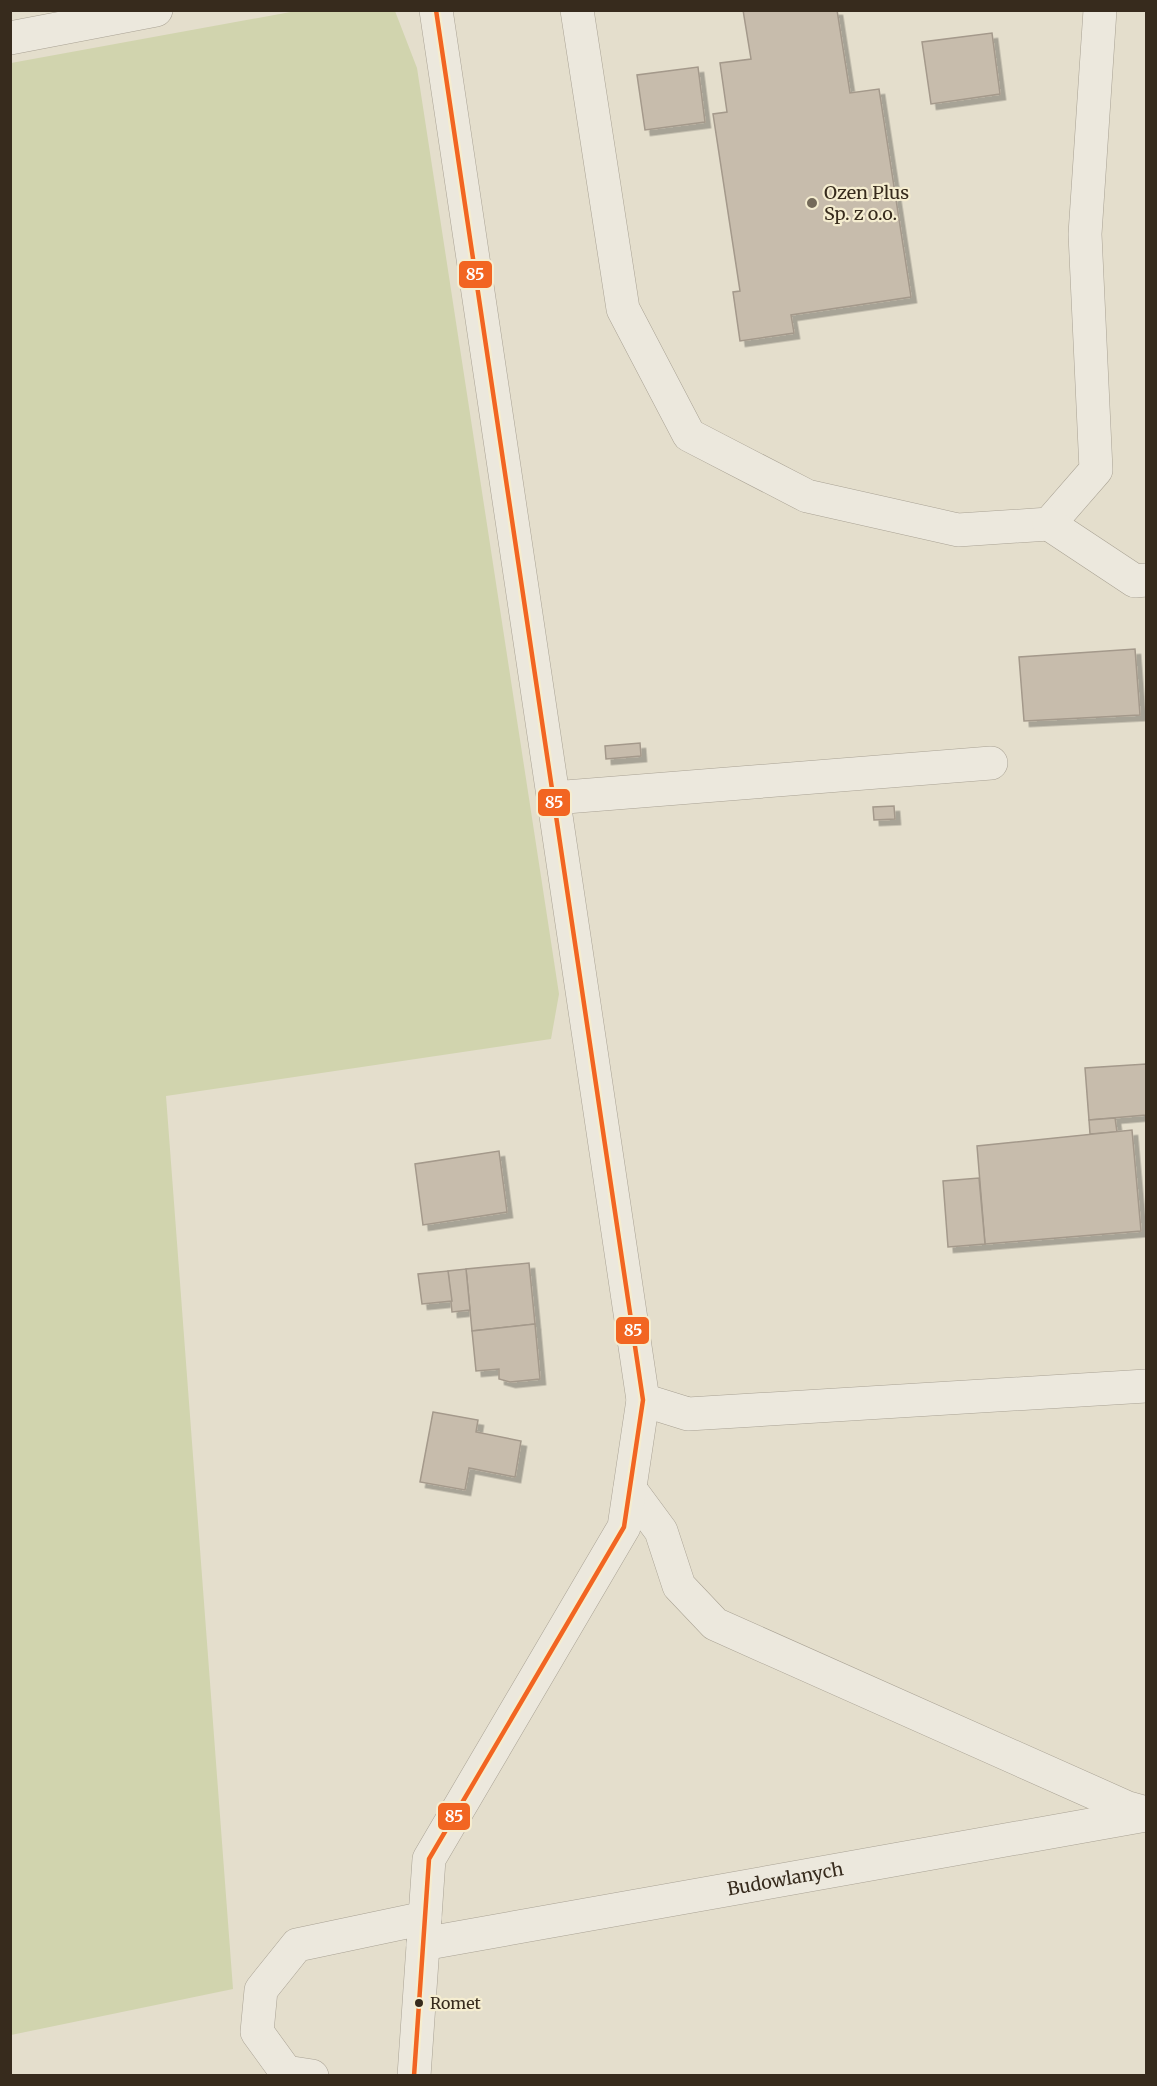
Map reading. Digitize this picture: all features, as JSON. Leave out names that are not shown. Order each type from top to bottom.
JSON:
[{"type":"street","points":[[10,38],[156,10]]},
{"type":"street","points":[[414,2076],[429,1859],[624,1527],[643,1400],[436,10]]},
{"type":"street","points":[[577,10],[623,309],[689,435],[807,496],[958,530],[1049,524],[1135,581],[1146,580]]},
{"type":"street","points":[[1049,524],[1096,470],[1085,234],[1100,10]]},
{"type":"street","points":[[553,798],[991,763]]},
{"type":"street","points":[[643,1400],[688,1414],[1146,1386]]},
{"type":"street","name":"Budowlanych","points":[[630,1489],[661,1531],[679,1586],[715,1624],[1146,1814]]},
{"type":"street","name":"Budowlanych","points":[[312,2076],[286,2072],[257,2032],[261,1990],[297,1945],[424,1931],[1146,1814]]},
{"type":"green space","points":[[296,11],[395,11],[417,68],[559,994],[551,1039],[166,1096],[233,1989],[11,2035],[11,63]]},
{"type":"building","name":"Ozen Plus Sp. z o.o.","points":[[743,10],[837,10],[850,93],[879,89],[911,297],[791,315],[794,333],[740,341],[733,292],[740,291],[713,114],[727,112],[720,63],[751,59]]},
{"type":"building","points":[[992,33],[1000,94],[931,104],[922,42]]},
{"type":"building","points":[[698,67],[705,122],[645,130],[637,75]]},
{"type":"building","points":[[1135,649],[1140,715],[1024,721],[1019,657]]},
{"type":"building","points":[[640,743],[641,756],[606,759],[605,746]]},
{"type":"building","points":[[894,806],[895,819],[874,820],[873,807]]},
{"type":"building","points":[[1146,1064],[1146,1115],[1089,1120],[1085,1068]]},
{"type":"building","points":[[1115,1118],[1117,1132],[1090,1134],[1089,1120]]},
{"type":"building","points":[[1132,1130],[1141,1231],[985,1244],[977,1146]]},
{"type":"building","points":[[499,1151],[507,1212],[423,1225],[415,1164]]},
{"type":"building","points":[[979,1178],[985,1244],[948,1247],[943,1181]]},
{"type":"building","points":[[529,1263],[535,1324],[472,1331],[466,1269]]},
{"type":"building","points":[[466,1269],[470,1310],[452,1312],[448,1271]]},
{"type":"building","points":[[448,1271],[452,1301],[422,1304],[418,1274]]},
{"type":"building","points":[[535,1324],[540,1379],[510,1382],[499,1379],[499,1369],[476,1371],[472,1331]]},
{"type":"building","points":[[433,1412],[478,1420],[476,1432],[521,1441],[515,1477],[469,1468],[465,1490],[420,1482]]},
{"type":"transit line","name":"85","points":[[414,2076],[429,1859],[624,1527],[643,1400],[436,10]]},
{"type":"place","name":"Ozen Plus Sp. z o.o.","points":[[812,203]]},
{"type":"place","name":"Romet","points":[[419,2003]]}]
